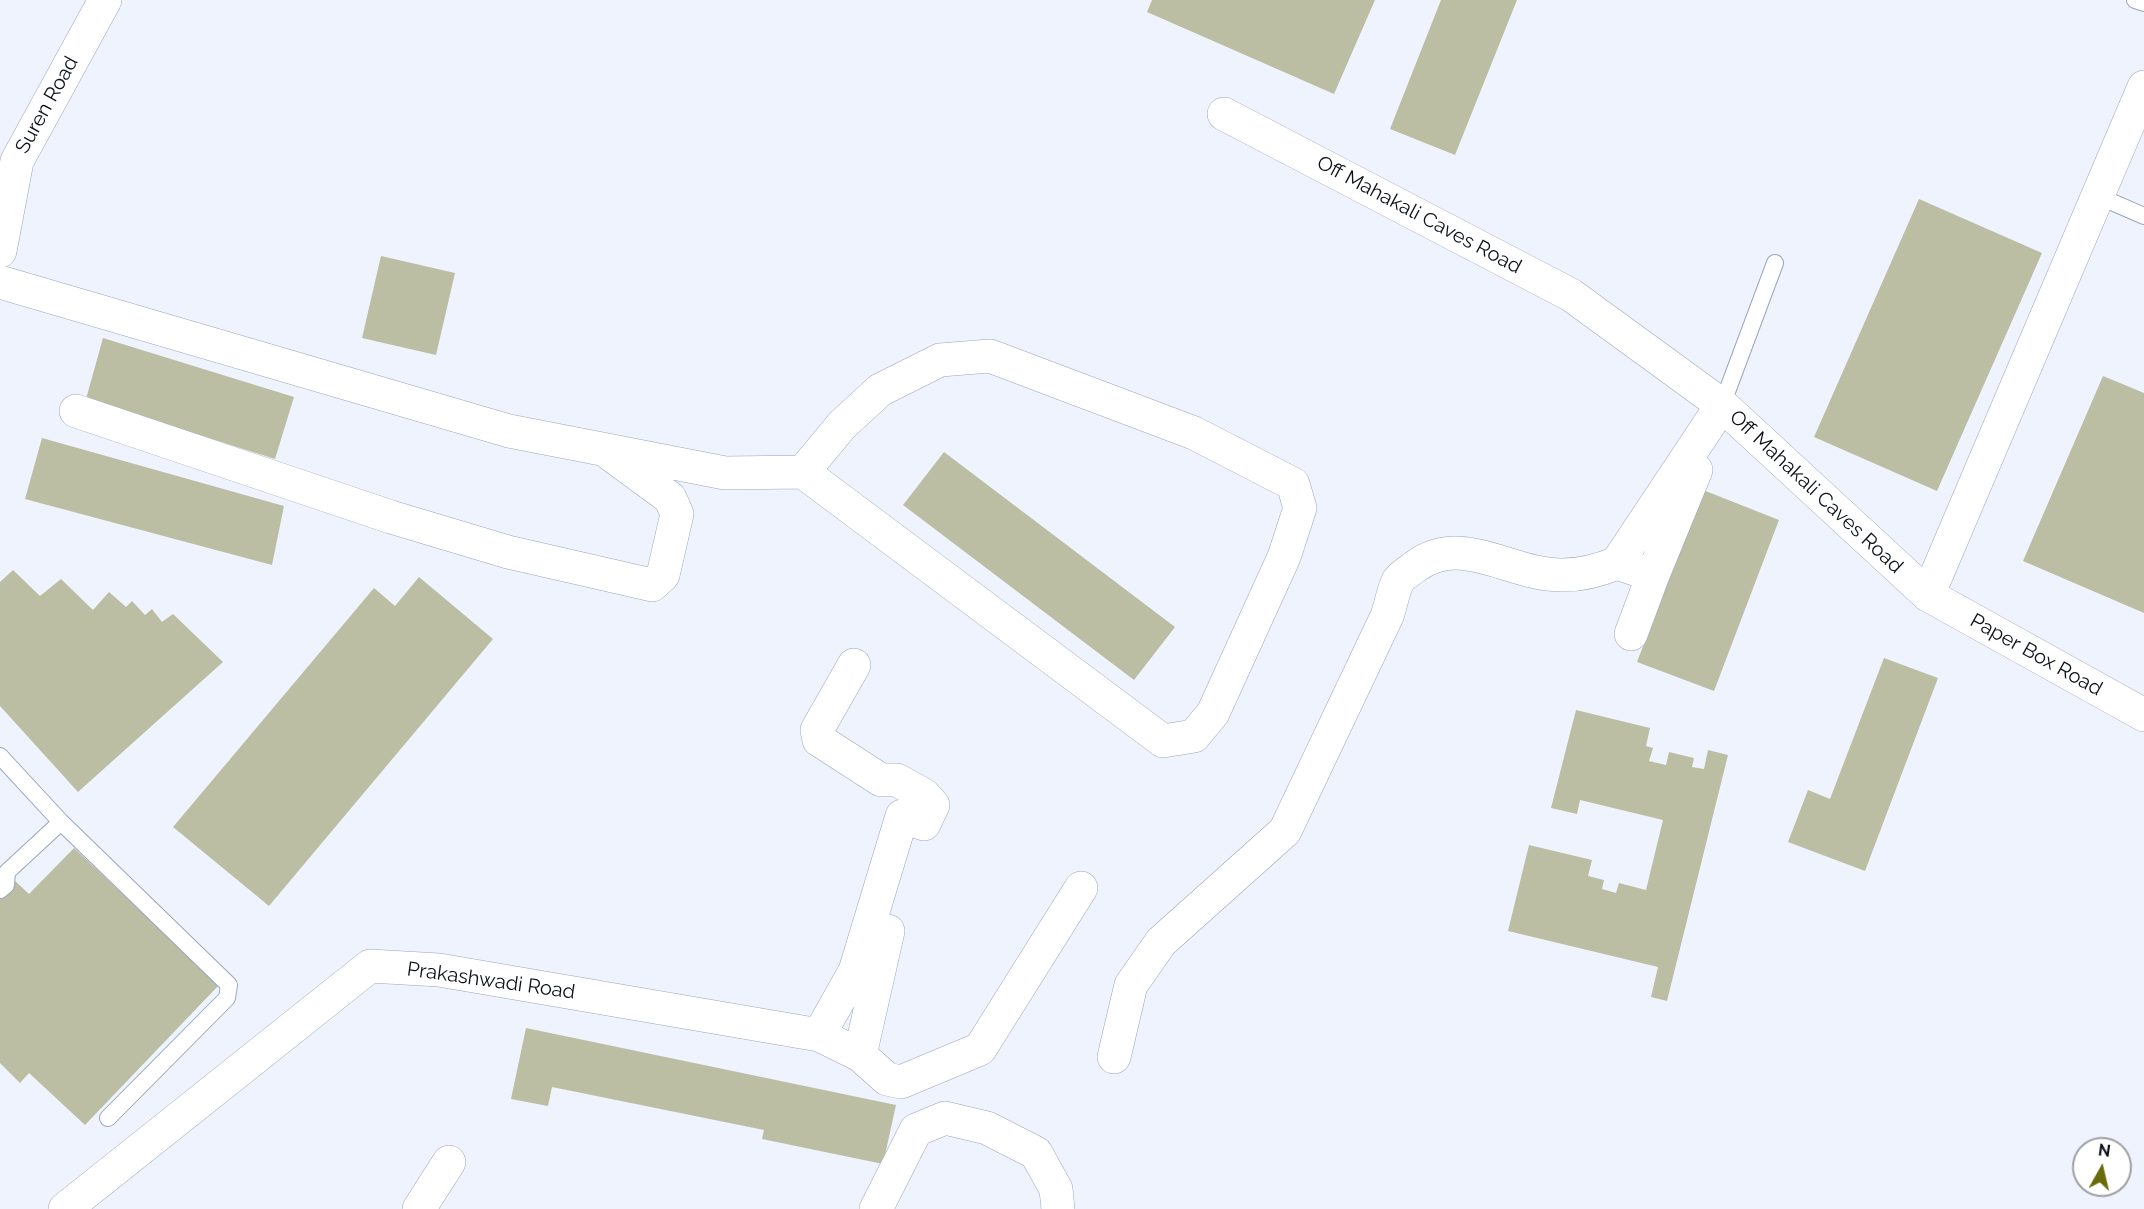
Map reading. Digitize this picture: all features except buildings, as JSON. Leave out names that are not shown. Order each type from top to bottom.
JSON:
[{"type":"street","name":"Suren Road","points":[[0,251],[17,161],[105,0]]},
{"type":"street","points":[[1928,596],[2144,87]]},
{"type":"street","name":"Off Mahakali Caves Road","points":[[1224,114],[1571,295],[1722,405],[1928,596]]},
{"type":"street","points":[[0,282],[509,431],[602,447],[725,473],[803,472],[1163,741],[1194,736],[1213,713],[1284,557],[1300,508],[1293,484],[1194,433],[990,356],[940,360],[880,390],[842,425],[803,472]]},
{"type":"street","points":[[1114,1057],[1131,985],[1161,942],[1285,831],[1387,616],[1399,579],[1423,561],[1445,553],[1466,551],[1514,568],[1562,575],[1599,571],[1617,563],[1722,405]]},
{"type":"street","points":[[76,411],[391,517],[508,552],[652,585],[663,575],[677,514],[670,498],[602,447]]},
{"type":"street","points":[[1631,634],[1701,459]]},
{"type":"street","points":[[1617,563],[1653,575]]},
{"type":"street","name":"Paper Box Road","points":[[1928,596],[2144,715]]},
{"type":"street","points":[[854,665],[817,730],[819,740],[881,780],[897,780],[924,795],[933,805],[924,824],[891,918],[860,1054]]},
{"type":"street","points":[[819,1035],[855,971],[902,816],[924,824]]},
{"type":"street","name":"Prakashwadi Road","points":[[65,1209],[369,966],[439,970],[819,1035],[860,1054],[887,1079],[901,1082],[980,1049],[1081,888]]},
{"type":"street","points":[[876,1209],[916,1130],[945,1118],[987,1128],[1036,1153],[1056,1189],[1059,1209]]},
{"type":"street","points":[[419,1209],[449,1162]]},
{"type":"lane","points":[[2135,0],[2144,3]]},
{"type":"lane","points":[[2097,196],[2144,216]]},
{"type":"lane","points":[[1722,405],[1775,263]]},
{"type":"lane","points":[[0,756],[61,822],[229,986],[227,998],[108,1118]]},
{"type":"lane","points":[[0,890],[6,885],[4,873],[61,822]]}]
